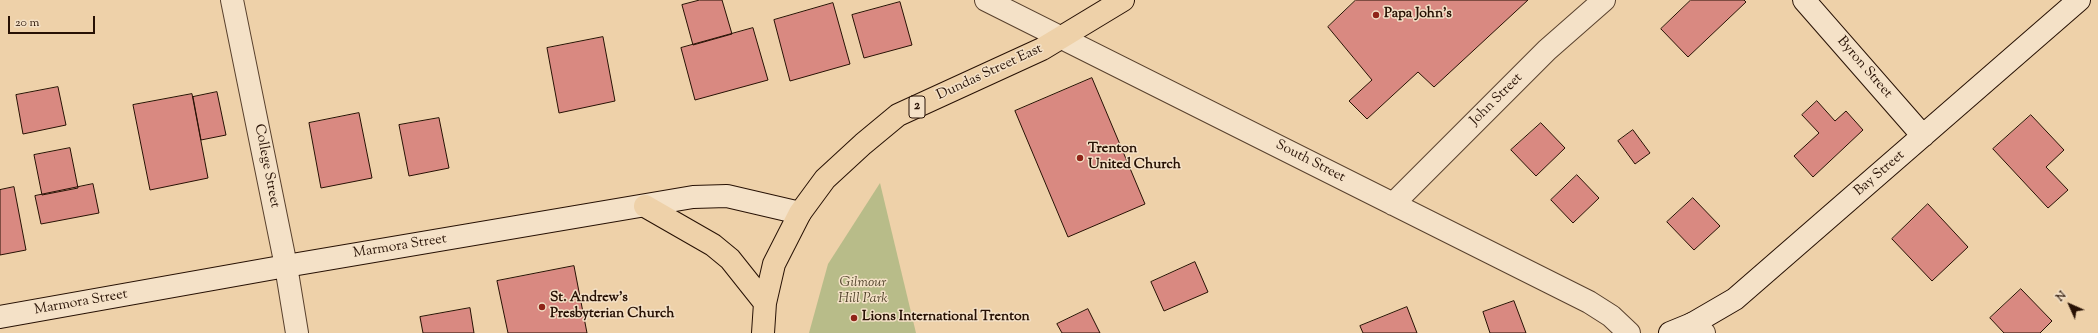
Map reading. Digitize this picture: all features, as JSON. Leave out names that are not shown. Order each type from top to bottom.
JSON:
[{"type":"main road","name":"Dundas Street East","points":[[763,333],[765,303],[774,264],[800,213],[825,179],[863,144],[898,116],[1042,49],[1123,0]]},
{"type":"main road","points":[[645,206],[694,234],[725,254],[765,303]]},
{"type":"street","name":"College Street","points":[[232,0],[286,266],[296,333]]},
{"type":"street","name":"South Street","points":[[986,0],[1589,302],[1611,316],[1629,333]]},
{"type":"street","name":"John Street","points":[[1393,204],[1547,50],[1604,0]]},
{"type":"street","name":"Byron Street","points":[[1804,0],[1923,136]]},
{"type":"street","name":"Bay Street","points":[[1670,333],[1698,329],[1735,299],[2079,0]]},
{"type":"street","name":"Marmora Street","points":[[0,317],[286,266],[645,206],[693,196],[727,196],[800,213]]},
{"type":"green space","name":"Gilmour Hill Park","points":[[880,183],[916,333],[809,333],[828,264]]},
{"type":"building","points":[[700,0],[722,0],[732,34],[693,45],[682,5]]},
{"type":"building","points":[[1356,0],[1528,0],[1434,87],[1418,72],[1367,119],[1349,101],[1372,80],[1328,27]]},
{"type":"building","points":[[1691,0],[1744,0],[1746,2],[1688,57],[1661,29]]},
{"type":"building","points":[[900,2],[912,45],[864,58],[852,15]]},
{"type":"building","points":[[833,3],[850,64],[790,81],[774,20]]},
{"type":"building","points":[[753,28],[768,80],[695,100],[681,48]]},
{"type":"building","points":[[603,37],[615,101],[559,113],[547,48]]},
{"type":"building","name":"Trenton United Church","points":[[1092,78],[1145,204],[1068,237],[1015,111]]},
{"type":"building","points":[[58,87],[66,125],[23,134],[16,95]]},
{"type":"building","points":[[217,92],[226,135],[201,140],[193,97]]},
{"type":"building","points":[[192,94],[208,178],[150,190],[133,105]]},
{"type":"building","points":[[1817,101],[1835,121],[1846,111],[1863,130],[1813,177],[1794,156],[1819,133],[1802,115]]},
{"type":"building","points":[[359,113],[372,178],[321,188],[309,123]]},
{"type":"building","points":[[2031,115],[2064,150],[2046,167],[2068,190],[2048,208],[1993,149]]},
{"type":"building","points":[[439,118],[449,168],[409,176],[399,125]]},
{"type":"building","points":[[1541,123],[1565,148],[1536,176],[1511,150]]},
{"type":"building","points":[[1633,130],[1650,153],[1635,164],[1618,141]]},
{"type":"building","points":[[70,148],[78,188],[42,195],[34,155]]},
{"type":"building","points":[[1577,175],[1599,198],[1573,223],[1551,200]]},
{"type":"building","points":[[93,184],[99,213],[41,224],[35,196]]},
{"type":"building","points":[[14,187],[26,250],[0,255],[0,190]]},
{"type":"building","points":[[1693,198],[1720,226],[1694,250],[1667,222]]},
{"type":"building","points":[[1928,204],[1968,247],[1932,281],[1892,239]]},
{"type":"building","points":[[1195,262],[1208,292],[1164,311],[1151,282]]},
{"type":"building","name":"St. Andrew's Presbyterian Church","points":[[574,266],[587,333],[508,333],[497,281]]},
{"type":"building","points":[[2021,289],[2052,321],[2040,333],[2004,333],[1990,318]]},
{"type":"building","points":[[1514,301],[1526,333],[1490,333],[1483,312]]},
{"type":"building","points":[[1407,307],[1417,333],[1363,333],[1360,326]]},
{"type":"building","points":[[470,308],[474,333],[423,333],[420,317]]},
{"type":"building","points":[[1088,309],[1100,333],[1062,333],[1057,324]]},
{"type":"place","name":"Papa John's","points":[[1376,15]]},
{"type":"place","name":"Trenton United Church","points":[[1080,158]]},
{"type":"place","name":"St. Andrew's Presbyterian Church","points":[[542,307]]},
{"type":"place","name":"Lions International Trenton","points":[[854,318]]}]
